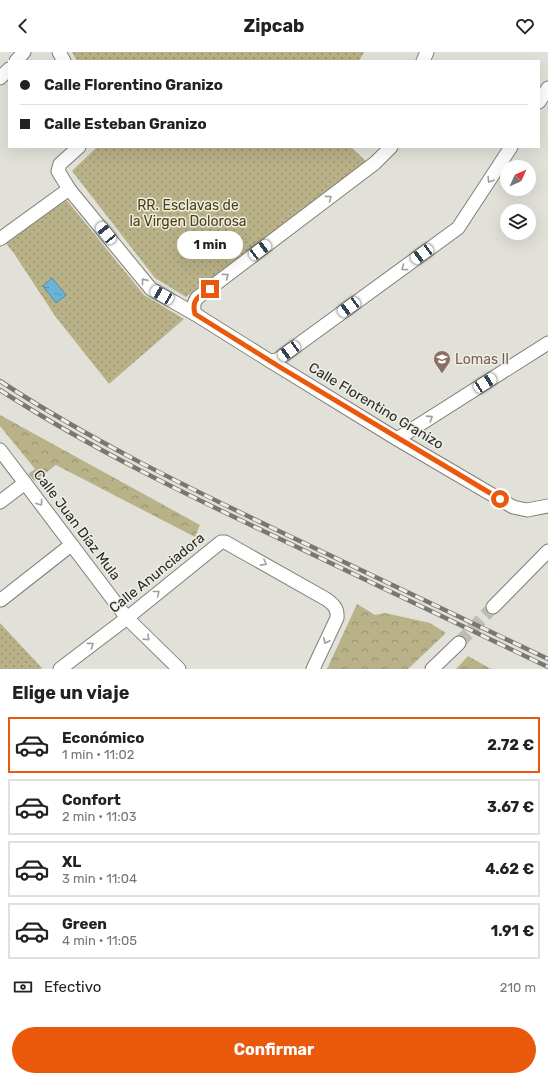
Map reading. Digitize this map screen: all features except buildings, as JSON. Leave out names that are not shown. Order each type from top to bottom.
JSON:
[{"type":"street","points":[[17,60],[24,52]]},
{"type":"street","points":[[0,78],[8,69]]},
{"type":"street","points":[[540,100],[548,88]]},
{"type":"street","name":"Calle Florentino Granizo","points":[[78,148],[60,164],[58,171],[69,189],[151,289],[195,314],[397,439],[513,507],[527,510],[543,507]]},
{"type":"street","points":[[195,314],[193,308],[194,302],[197,298],[375,163],[390,148]]},
{"type":"street","points":[[270,361],[277,360],[458,228],[510,148]]},
{"type":"street","points":[[0,239],[69,189]]},
{"type":"street","points":[[397,439],[548,342]]},
{"type":"street","name":"Calle Juan Díaz Mula","points":[[0,450],[127,618],[179,669]]},
{"type":"street","points":[[0,502],[25,483]]},
{"type":"street","name":"Calle Anunciadora","points":[[60,669],[127,618],[221,542],[225,542],[326,598],[334,606],[338,612],[337,618],[313,669]]},
{"type":"street","points":[[1,600],[71,545]]},
{"type":"street","points":[[493,607],[548,551]]},
{"type":"street","points":[[432,669],[459,642]]},
{"type":"green space","points":[[72,52],[364,52],[360,60],[76,60]]},
{"type":"green space","name":"RR. Esclavas de la Virgen Dolorosa","points":[[96,148],[352,148],[368,163],[186,297],[155,278],[72,171]]},
{"type":"green space","points":[[65,198],[144,295],[184,319],[109,384],[55,316],[5,242]]},
{"type":"green space","points":[[0,415],[200,525],[195,537],[56,465],[35,481],[28,474],[35,469],[0,426]]},
{"type":"green space","points":[[357,604],[375,615],[385,613],[430,623],[446,633],[408,669],[327,669]]},
{"type":"green space","points":[[0,623],[42,668],[0,669]]},
{"type":"green space","points":[[468,656],[491,669],[456,669]]},
{"type":"water","points":[[52,278],[66,295],[56,303],[43,286]]},
{"type":"tunnel","points":[[459,643],[493,607]]},
{"type":"railway","points":[[0,381],[34,403],[139,462],[283,533],[548,659]]},
{"type":"railway","points":[[0,390],[72,434],[221,511],[548,667]]},
{"type":"place","name":"Lomas II","points":[[442,374]]},
{"type":"route","points":[[210,289],[197,298],[194,302],[193,308],[195,314],[397,439],[500,499]]}]
